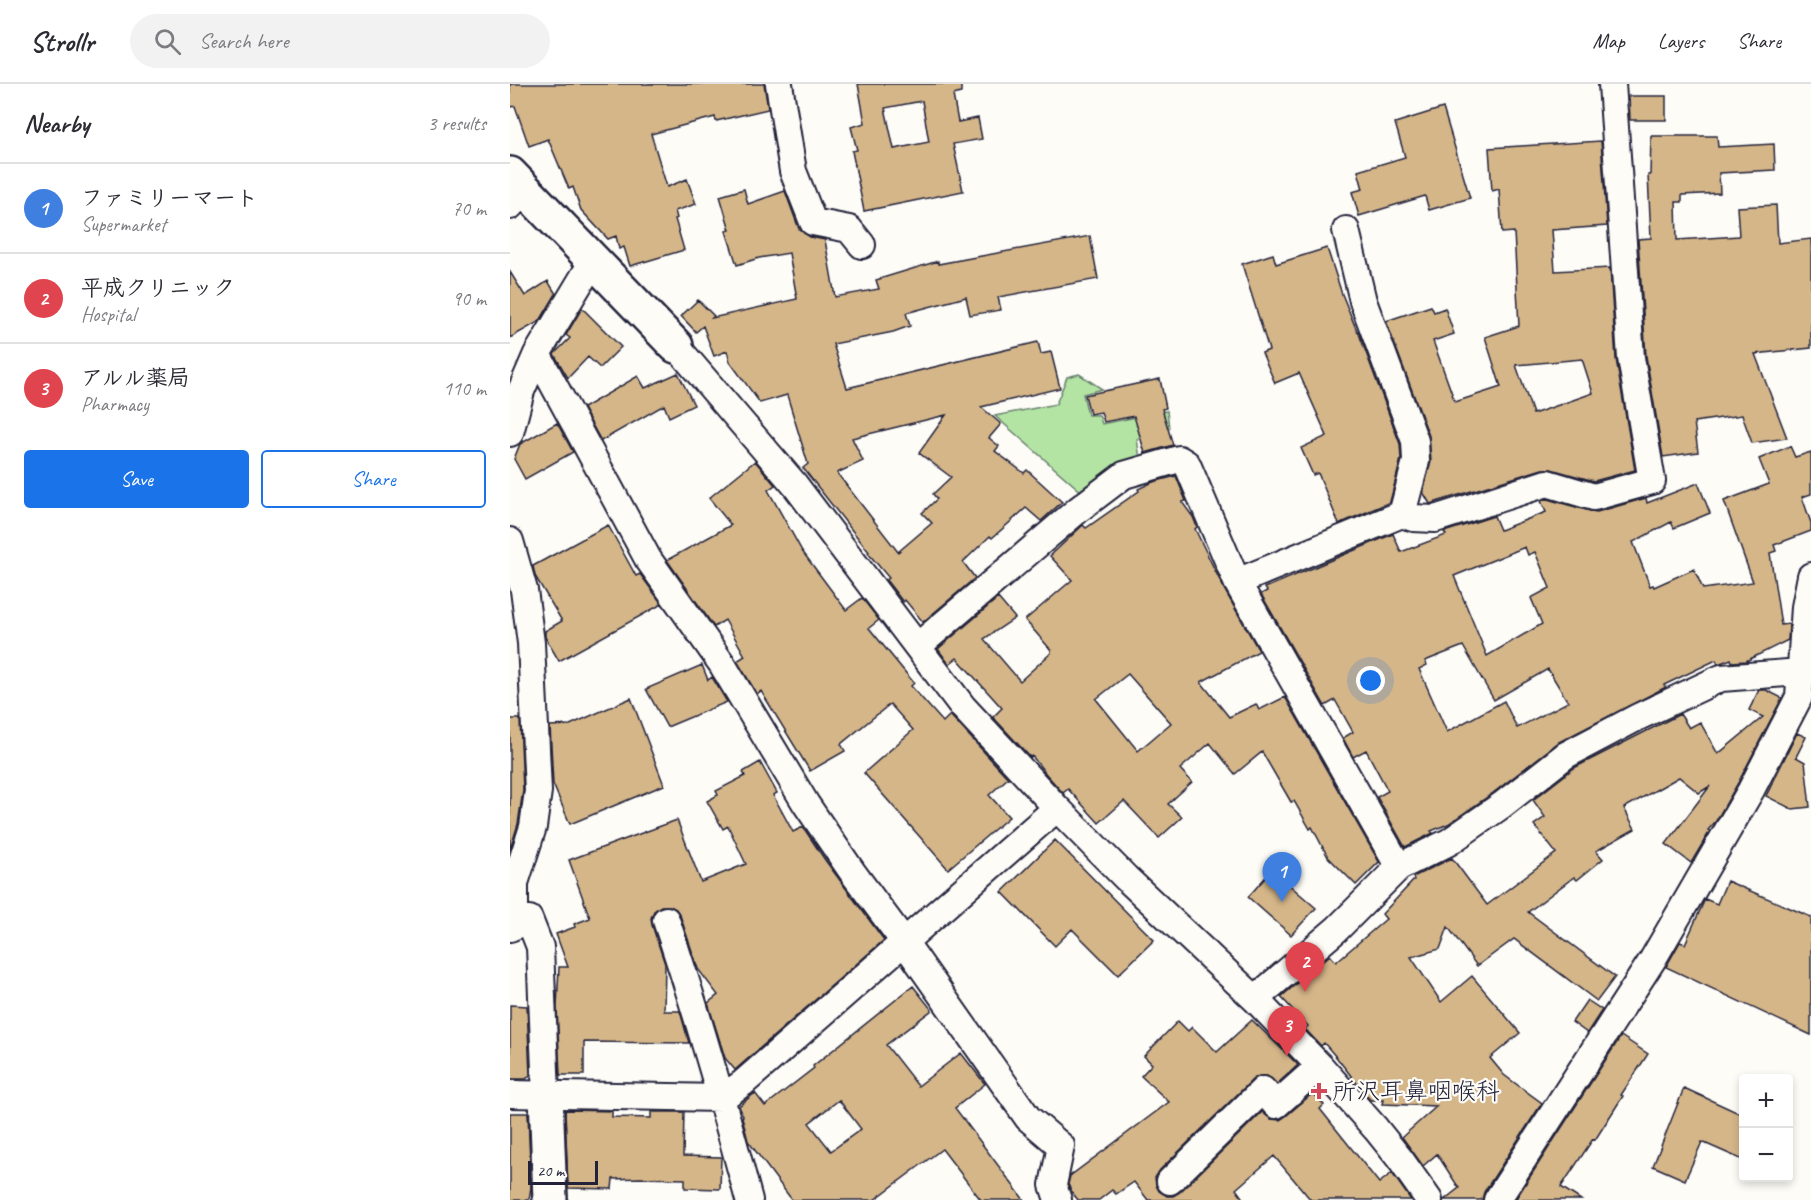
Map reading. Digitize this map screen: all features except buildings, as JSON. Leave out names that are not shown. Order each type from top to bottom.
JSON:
[{"type":"street","points":[[779,84],[793,171],[813,222],[849,229],[862,245]]},
{"type":"street","points":[[1236,582],[1402,514],[1413,518],[1435,519],[1548,483],[1594,497],[1652,481],[1631,358],[1612,84]]},
{"type":"street","points":[[515,190],[593,261],[676,346],[795,485],[963,707],[1126,878],[1255,999],[1320,1066],[1376,1129],[1429,1200]]},
{"type":"street","points":[[1346,230],[1363,301],[1415,441],[1416,461],[1402,514]]},
{"type":"street","points":[[510,433],[521,392],[537,354],[593,261]]},
{"type":"street","points":[[537,354],[648,559],[722,664],[806,804],[1028,1118],[1061,1146],[1053,1185],[1058,1200]]},
{"type":"street","points":[[918,646],[1079,509],[1124,475],[1179,459],[1187,464],[1236,582],[1399,867]]},
{"type":"street","points":[[510,541],[524,590],[531,643],[538,791],[532,827],[515,883],[513,927],[529,919],[540,947],[550,1200]]},
{"type":"street","points":[[1497,1200],[1653,959],[1751,790],[1799,697],[1805,607],[1811,576]]},
{"type":"street","points":[[1255,999],[1337,928],[1399,867],[1449,842],[1502,805],[1566,755],[1638,717],[1721,678],[1800,672]]},
{"type":"street","points":[[510,1094],[722,1098],[743,1083],[905,943],[1057,808]]},
{"type":"street","points":[[666,920],[722,1098],[749,1200]]},
{"type":"street","points":[[1170,1181],[1263,1090],[1276,1105],[1320,1066]]},
{"type":"green space","points":[[1079,374],[1102,389],[1083,394],[1088,415],[1099,415],[1102,424],[1167,411],[1169,428],[1137,439],[1140,459],[1084,494],[995,416],[1056,404],[1067,377]]},
{"type":"place","name":"ファミリーマート","points":[[1282,902]]},
{"type":"place","name":"平成クリニック","points":[[1305,992]]},
{"type":"place","name":"アルル薬局","points":[[1287,1056]]},
{"type":"place","name":"所沢耳鼻咽喉科","points":[[1319,1091]]}]
